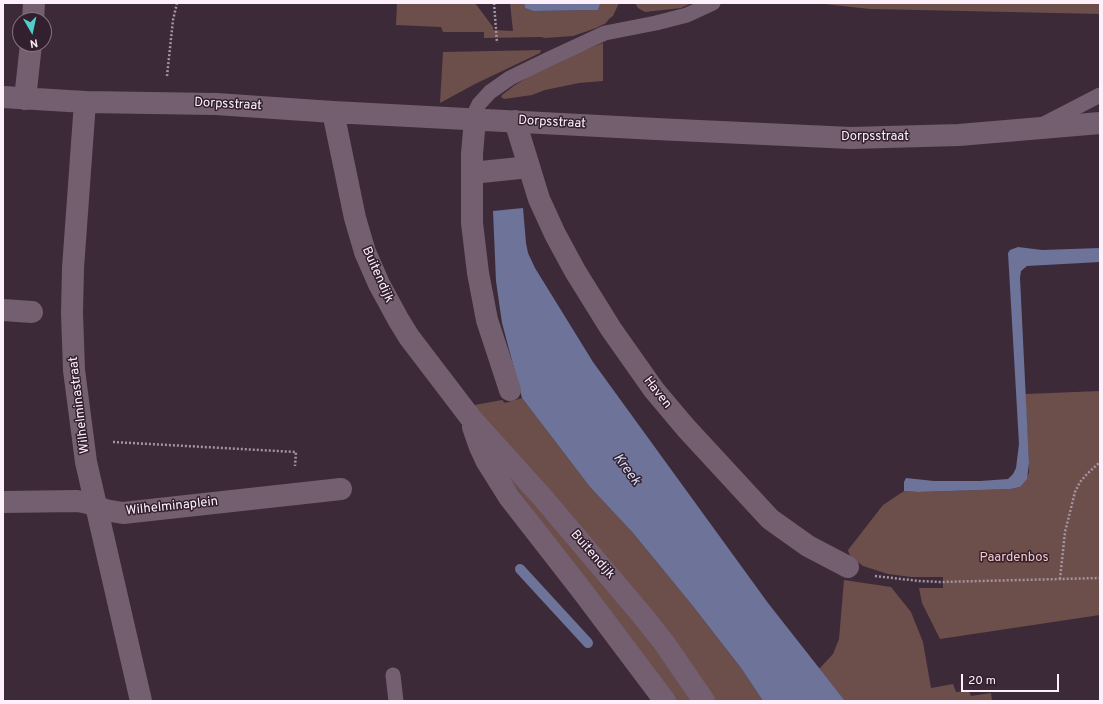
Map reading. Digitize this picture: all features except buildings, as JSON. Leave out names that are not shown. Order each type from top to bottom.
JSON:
[{"type":"street","points":[[26,99],[29,52]]},
{"type":"street","name":"Dorpsstraat","points":[[3,97],[85,102],[230,105],[656,130],[851,138],[928,137],[1033,130],[1100,123]]},
{"type":"street","name":"Wilhelminastraat","points":[[85,102],[75,227],[72,307],[74,370],[83,440],[96,506],[141,701]]},
{"type":"street","name":"Buitendijk","points":[[333,112],[355,218],[365,252],[379,284],[408,337],[470,417],[548,504],[642,615],[665,644],[704,701]]},
{"type":"street","points":[[475,119],[472,154],[472,223],[482,298],[487,320],[510,390]]},
{"type":"street","name":"Haven","points":[[515,121],[539,199],[554,234],[611,329],[654,390],[686,428],[770,519],[808,546],[848,567]]},
{"type":"street","points":[[472,173],[529,167]]},
{"type":"street","points":[[3,310],[32,312]]},
{"type":"street","name":"Buitendijk","points":[[470,417],[480,447],[487,462],[509,497],[584,592],[665,701]]},
{"type":"street","name":"Wilhelminaplein","points":[[3,502],[77,501],[88,503],[105,510],[123,513],[341,489]]},
{"type":"lane","points":[[475,119],[476,110],[479,104],[490,92],[510,78],[548,59],[605,33],[687,15],[713,3]]},
{"type":"lane","points":[[1033,130],[1100,95]]},
{"type":"lane","points":[[393,675],[396,701]]},
{"type":"path","points":[[164,103],[169,49],[177,3]]},
{"type":"path","points":[[494,3],[497,43]]},
{"type":"path","points":[[83,440],[296,452],[294,494]]},
{"type":"path","points":[[1060,579],[1065,532],[1075,492],[1080,482],[1100,462]]},
{"type":"path","points":[[848,567],[877,577],[918,581],[941,582],[1100,578]]},
{"type":"green space","points":[[397,3],[475,3],[493,27],[493,30],[513,31],[510,3],[524,3],[525,8],[533,11],[598,10],[600,3],[619,3],[613,16],[606,23],[573,36],[545,38],[484,38],[484,32],[443,32],[441,27],[396,25]]},
{"type":"green space","points":[[635,3],[692,3],[681,8],[645,12],[638,8]]},
{"type":"green space","points":[[815,3],[1100,3],[1100,14],[870,9]]},
{"type":"green space","points":[[603,43],[603,81],[579,83],[545,90],[532,95],[504,99],[501,97],[515,85],[542,69]]},
{"type":"green space","points":[[541,50],[540,53],[475,84],[440,103],[443,52]]},
{"type":"green space","name":"Paardenbos","points":[[1100,391],[1100,615],[940,639],[922,603],[919,588],[943,588],[943,577],[911,577],[888,574],[863,566],[850,556],[848,550],[883,505],[904,491],[918,492],[1011,489],[1020,487],[1029,473],[1025,394]]},
{"type":"green space","points":[[522,398],[590,487],[633,533],[692,605],[741,668],[763,701],[712,701],[469,406],[502,400],[505,403]]},
{"type":"green space","points":[[491,454],[628,605],[696,701],[675,701]]},
{"type":"green space","points":[[844,580],[891,587],[911,612],[923,642],[931,688],[953,684],[956,692],[969,691],[971,696],[991,693],[992,701],[845,701],[819,669],[833,654],[839,639]]},
{"type":"water","points":[[524,3],[600,4],[598,10],[533,11],[525,8]]},
{"type":"water","name":"Kreek","points":[[523,208],[528,253],[535,268],[593,362],[768,603],[845,701],[763,701],[741,668],[692,605],[633,533],[590,487],[522,398],[502,323],[496,281],[493,211]]},
{"type":"water","points":[[1018,247],[1042,250],[1100,248],[1100,262],[1027,266],[1021,271],[1020,278],[1029,463],[1027,479],[1020,487],[1011,489],[918,492],[904,491],[904,482],[906,478],[934,481],[980,481],[1008,479],[1016,468],[1019,444],[1008,253],[1010,250]]},
{"type":"waterway","points":[[520,569],[588,643]]}]
